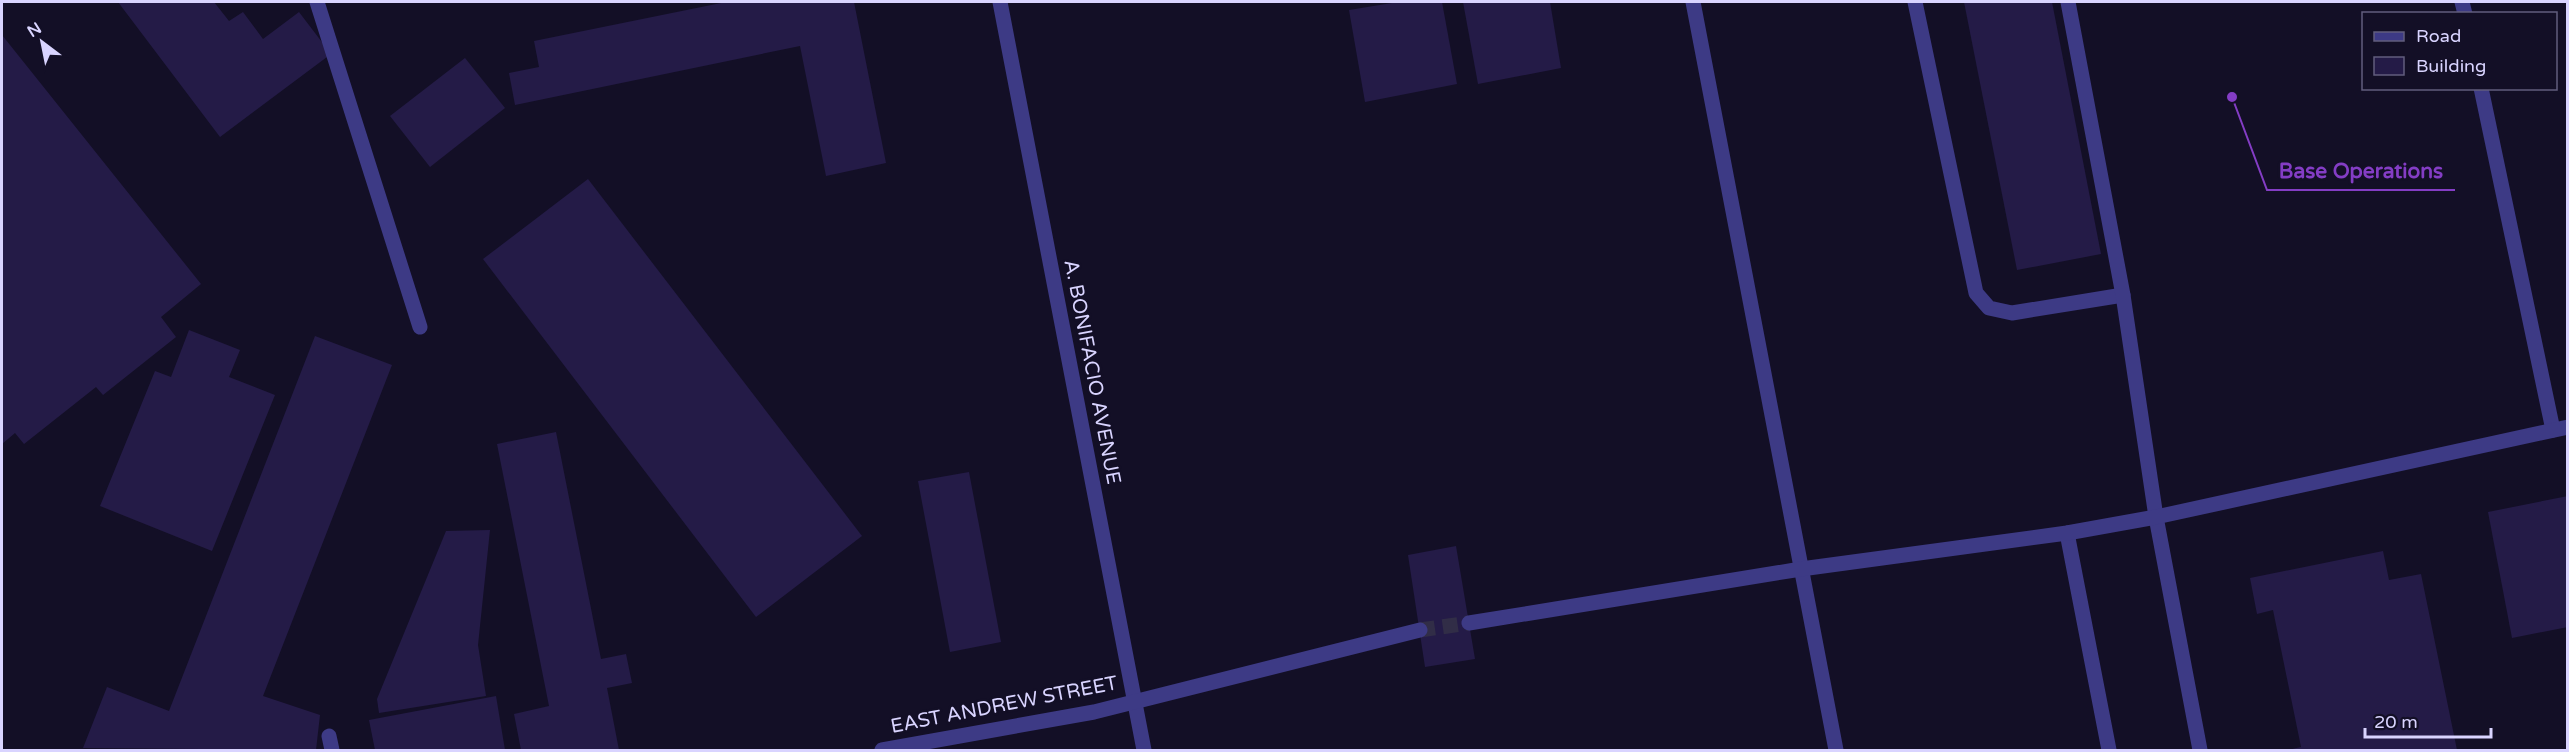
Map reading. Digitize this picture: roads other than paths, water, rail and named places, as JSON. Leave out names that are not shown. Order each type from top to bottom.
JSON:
[{"type":"street","points":[[317,2],[420,327]]},
{"type":"street","name":"A. BONIFACIO AVENUE","points":[[999,2],[1144,750]]},
{"type":"street","points":[[1693,2],[1836,750]]},
{"type":"street","points":[[1915,2],[1976,293],[1989,308],[2012,313],[2123,295]]},
{"type":"street","points":[[2068,2],[2123,295],[2156,517],[2200,750]]},
{"type":"street","points":[[1468,623],[1801,569],[2067,533],[2156,517],[2560,429],[2481,90]]},
{"type":"street","points":[[2067,533],[2109,750]]},
{"type":"street","name":"EAST ANDREW STREET","points":[[882,750],[1094,712],[1420,630]]},
{"type":"tunnel","points":[[1420,630],[1469,623]]},
{"type":"place","name":"Base Operations","points":[[2232,97]]}]
